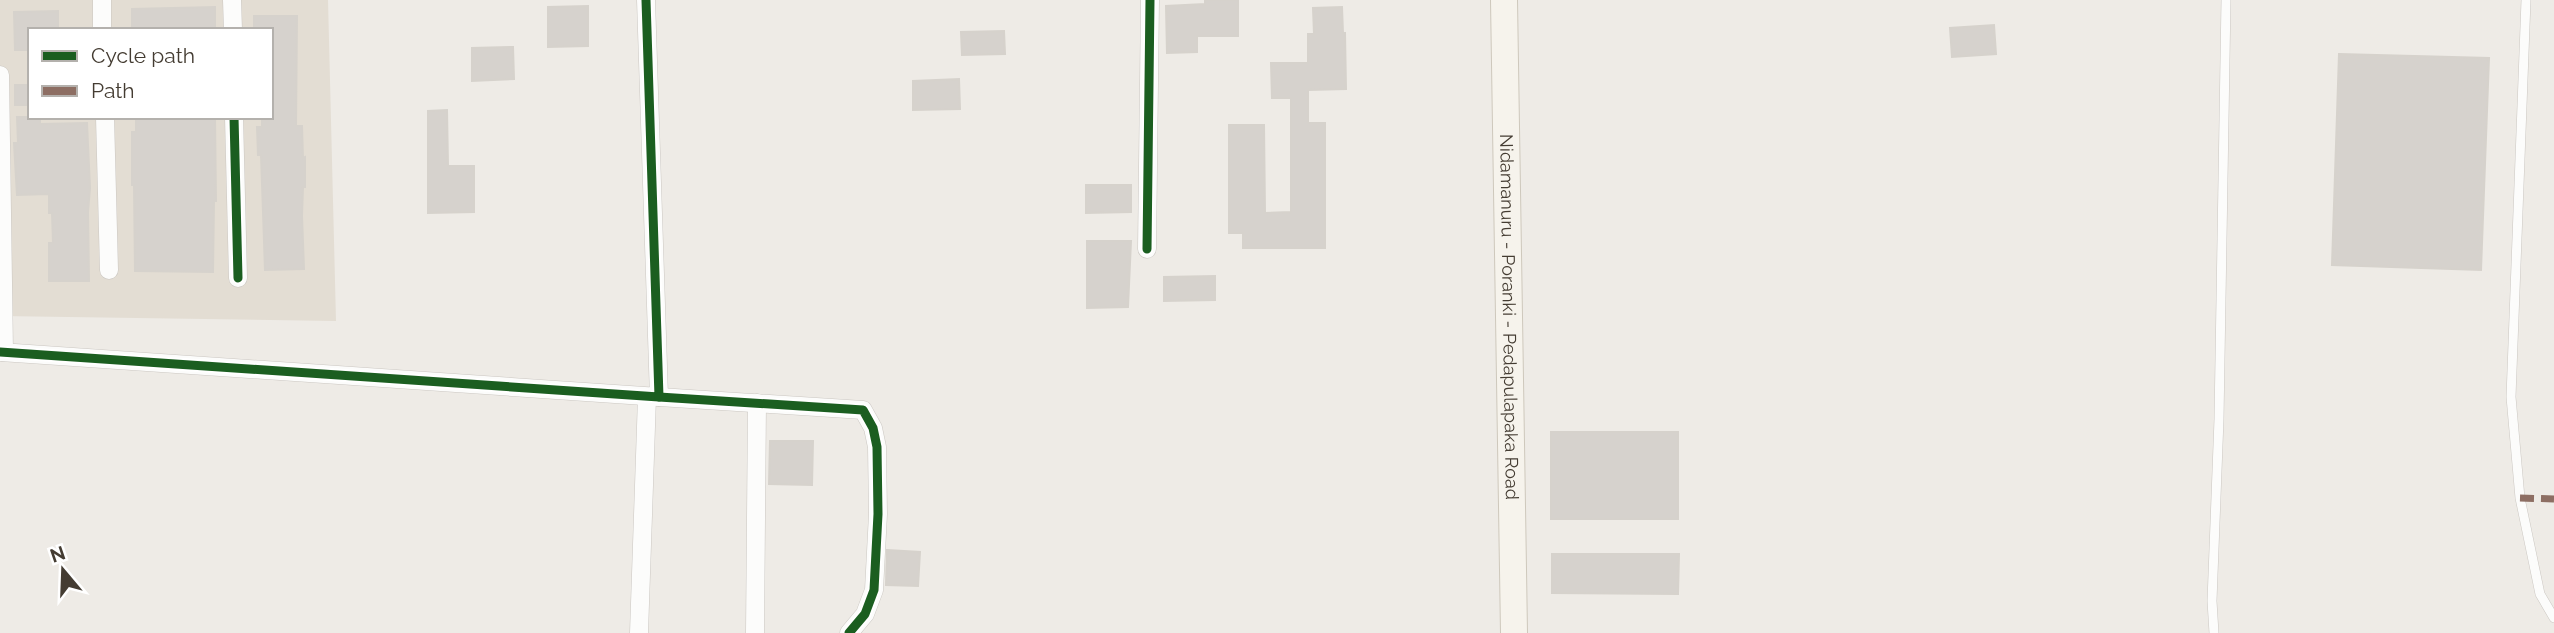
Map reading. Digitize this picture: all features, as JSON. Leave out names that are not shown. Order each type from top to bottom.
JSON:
[{"type":"main road","name":"Nidamanuru - Poranki - Pedapulapaka Road","points":[[1504,0],[1514,633]]},
{"type":"street","points":[[102,0],[102,28]]},
{"type":"street","points":[[232,0],[233,28]]},
{"type":"street","points":[[639,633],[653,397],[646,0]]},
{"type":"street","points":[[1147,248],[1150,0]]},
{"type":"street","points":[[0,75],[2,352],[863,410],[873,428],[877,447],[878,514],[874,590],[865,614],[849,633]]},
{"type":"street","points":[[105,119],[109,270]]},
{"type":"street","points":[[234,119],[238,278]]},
{"type":"street","points":[[755,633],[757,403]]},
{"type":"lane","points":[[2214,633],[2211,601],[2219,419],[2226,0]]},
{"type":"lane","points":[[2526,0],[2511,397],[2520,498],[2540,594],[2554,618]]},
{"type":"shaded area","points":[[0,0],[328,0],[336,321],[0,316]]},
{"type":"building","points":[[1205,0],[1238,0],[1238,36],[1197,36],[1197,52],[1167,53],[1166,6],[1205,4]]},
{"type":"building","points":[[588,6],[588,46],[548,47],[548,7]]},
{"type":"building","points":[[215,7],[215,28],[132,28],[132,9]]},
{"type":"building","points":[[1342,7],[1346,89],[1308,90],[1308,123],[1325,123],[1325,248],[1243,248],[1243,233],[1229,233],[1229,125],[1264,125],[1265,213],[1291,212],[1291,98],[1272,98],[1271,63],[1308,63],[1308,34],[1314,34],[1313,8]]},
{"type":"building","points":[[58,11],[58,28],[28,28],[28,50],[15,50],[14,12]]},
{"type":"building","points":[[254,16],[297,16],[296,126],[302,126],[303,158],[305,157],[302,216],[304,269],[265,270],[261,155],[258,155],[257,127],[262,127],[262,119],[273,119],[273,28],[254,28]]},
{"type":"building","points":[[1994,25],[1996,54],[1952,57],[1950,28]]},
{"type":"building","points":[[1004,31],[1005,54],[962,55],[961,32]]},
{"type":"building","points":[[513,47],[514,79],[472,81],[472,48]]},
{"type":"building","points":[[2339,54],[2489,58],[2481,270],[2332,265]]},
{"type":"building","points":[[959,79],[960,109],[913,110],[913,81]]},
{"type":"building","points":[[15,85],[28,85],[28,105],[15,105]]},
{"type":"building","points":[[447,110],[448,166],[474,166],[474,212],[428,213],[428,111]]},
{"type":"building","points":[[17,117],[40,119],[40,124],[87,123],[90,188],[89,281],[49,281],[49,243],[53,243],[49,194],[17,195],[14,143],[18,143]]},
{"type":"building","points":[[136,119],[215,119],[213,272],[135,271],[132,132],[136,132]]},
{"type":"building","points":[[1086,185],[1131,185],[1131,212],[1086,213]]},
{"type":"building","points":[[1087,241],[1131,241],[1128,307],[1087,308]]},
{"type":"building","points":[[1215,276],[1215,300],[1164,301],[1164,277]]},
{"type":"building","points":[[1551,432],[1678,432],[1678,519],[1551,519]]},
{"type":"building","points":[[770,441],[813,441],[812,485],[769,484]]},
{"type":"building","points":[[887,550],[920,552],[918,586],[886,585]]},
{"type":"building","points":[[1552,554],[1679,554],[1678,594],[1552,593]]},
{"type":"marked path","points":[[2520,498],[2554,499]]},
{"type":"cycle path","points":[[0,352],[659,397],[646,0]]},
{"type":"cycle path","points":[[1147,249],[1150,0]]},
{"type":"cycle path","points":[[234,119],[238,278]]},
{"type":"cycle path","points":[[659,397],[863,410],[873,428],[877,447],[878,514],[874,590],[865,614],[849,633]]}]
